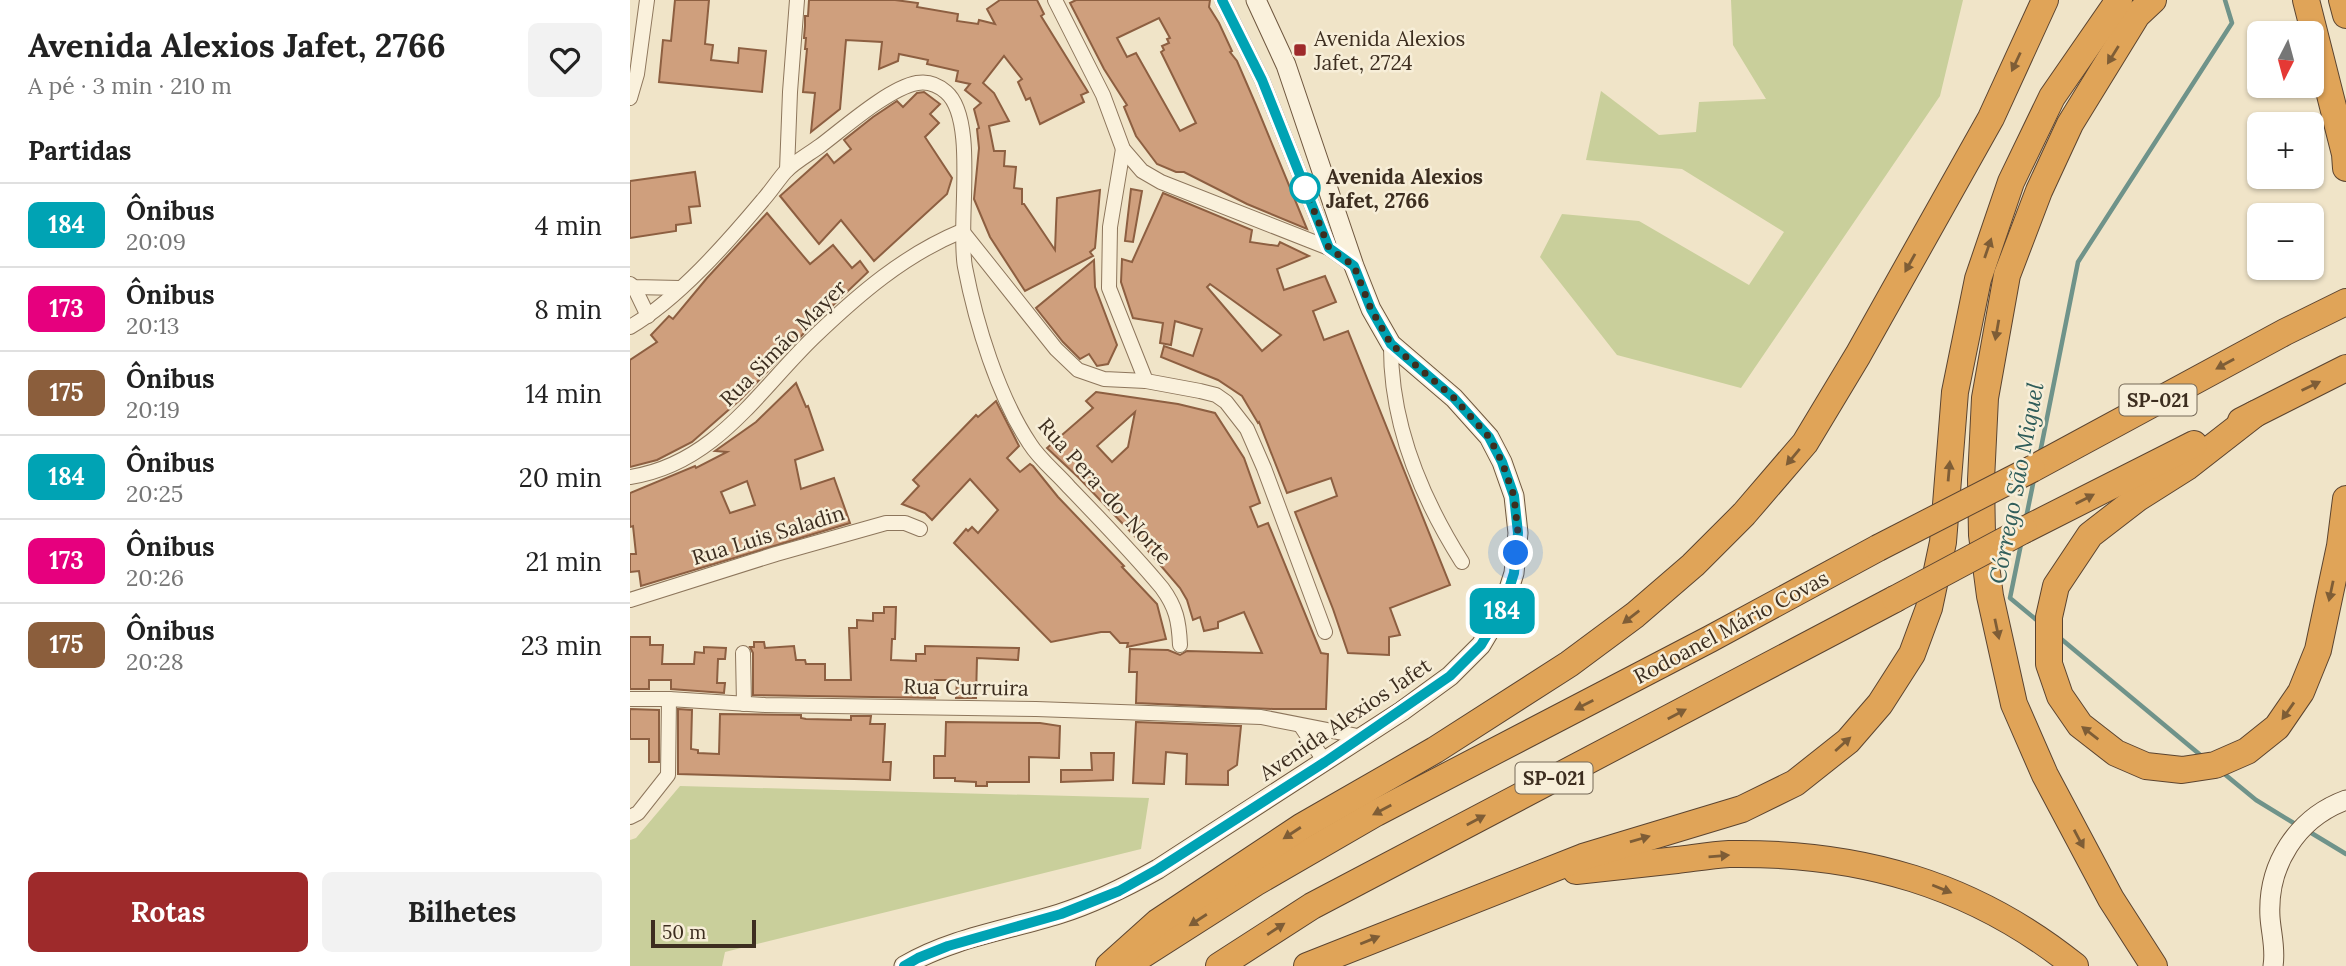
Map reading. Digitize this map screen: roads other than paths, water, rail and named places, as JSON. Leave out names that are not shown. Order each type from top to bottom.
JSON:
[{"type":"highway","points":[[1109,966],[1158,922],[1290,834],[1435,750],[1569,664],[1634,615],[1693,565],[1744,514],[1805,443],[1858,355],[1991,118],[2045,0]]},
{"type":"highway","points":[[1307,966],[1583,857],[1742,809],[1795,783],[1848,741],[1880,704],[1912,654],[1929,608],[1943,542],[1955,392],[1978,279],[1986,255],[2011,182],[2052,97],[2119,0]]},
{"type":"highway","points":[[2152,0],[2137,15],[2070,124],[2039,191],[2007,275],[1985,398],[1982,535],[1990,596],[2014,705],[2045,775],[2111,899],[2154,966]]},
{"type":"highway","points":[[2306,0],[2346,167]]},
{"type":"highway","points":[[2342,0],[2346,15]]},
{"type":"highway","name":"Rodoanel Mário Covas","points":[[1124,966],[1255,883],[1376,813],[2346,302]]},
{"type":"highway","name":"SP-021","points":[[1219,966],[1311,906],[2024,530],[2346,369]]},
{"type":"highway","points":[[2265,408],[2187,467],[2138,498],[2090,536],[2056,586],[2049,617],[2049,664],[2060,696],[2080,725],[2116,753],[2146,765],[2182,770],[2215,765],[2247,751],[2277,727],[2301,692],[2318,650],[2340,546],[2346,499]]},
{"type":"highway","points":[[1529,877],[1728,854],[1817,857],[1907,875],[1975,902],[2051,946],[2075,966]]},
{"type":"main road","name":"Avenida Alexios Jafet","points":[[904,966],[948,946],[1061,914],[1119,891],[1158,869],[1363,737],[1450,676],[1481,645],[1503,608],[1514,573],[1518,533],[1514,496],[1502,462],[1489,437],[1454,398],[1391,344],[1371,309],[1286,65],[1256,0]]},
{"type":"main road","points":[[2273,966],[2270,915],[2272,890],[2274,875],[2283,854],[2295,836],[2310,821],[2334,804],[2346,800]]},
{"type":"street","points":[[630,98],[637,74],[647,0]]},
{"type":"street","points":[[787,170],[797,0]]},
{"type":"street","points":[[1055,0],[1103,95],[1123,149],[1142,171],[1161,183],[1329,248],[1354,266]]},
{"type":"street","points":[[1222,0],[1262,80],[1329,248]]},
{"type":"street","name":"Rua Pera-do-Norte","points":[[630,327],[648,316],[680,288],[763,201],[787,170],[887,97],[918,82],[935,85],[955,103],[963,130],[962,230],[965,264],[974,309],[995,374],[1031,447],[1174,603],[1180,645]]},
{"type":"street","points":[[1123,149],[1110,227],[1109,288],[1146,381]]},
{"type":"street","points":[[962,230],[1072,366],[1104,379],[1146,381],[1216,395],[1226,401],[1240,419],[1264,468],[1325,632]]},
{"type":"street","name":"Rua Simão Mayer","points":[[630,477],[668,466],[712,440],[743,415],[813,337],[897,264],[962,230]]},
{"type":"street","points":[[632,285],[680,288]]},
{"type":"street","points":[[632,285],[648,316]]},
{"type":"street","name":"Avenida Alexios Jafet","points":[[1391,344],[1393,386],[1409,454],[1426,499],[1462,562]]},
{"type":"street","name":"Rua Luis Saladin","points":[[630,600],[886,523],[905,523],[920,529]]},
{"type":"street","points":[[743,653],[744,704]]},
{"type":"street","name":"Rua Curruira","points":[[630,699],[1240,716],[1285,720],[1301,726],[1363,737]]},
{"type":"street","points":[[630,817],[638,813],[668,775],[669,699]]},
{"type":"street","points":[[1301,726],[1325,762]]},
{"type":"waterway","name":"Córrego São Miguel","points":[[2040,453],[2078,262],[2232,23],[2225,0]]},
{"type":"waterway","name":"Córrego São Miguel","points":[[2026,518],[2034,479]]},
{"type":"waterway","name":"Córrego São Miguel","points":[[2021,544],[2010,598],[2039,622]]},
{"type":"waterway","name":"Córrego São Miguel","points":[[2060,638],[2204,758]]},
{"type":"waterway","name":"Córrego São Miguel","points":[[2222,772],[2256,800],[2297,825]]},
{"type":"waterway","name":"Córrego São Miguel","points":[[2308,831],[2346,854]]},
{"type":"place","name":"Avenida Alexios Jafet, 2724","points":[[1300,50]]},
{"type":"place","name":"Avenida Alexios Jafet, 2766","points":[[1305,188]]}]
